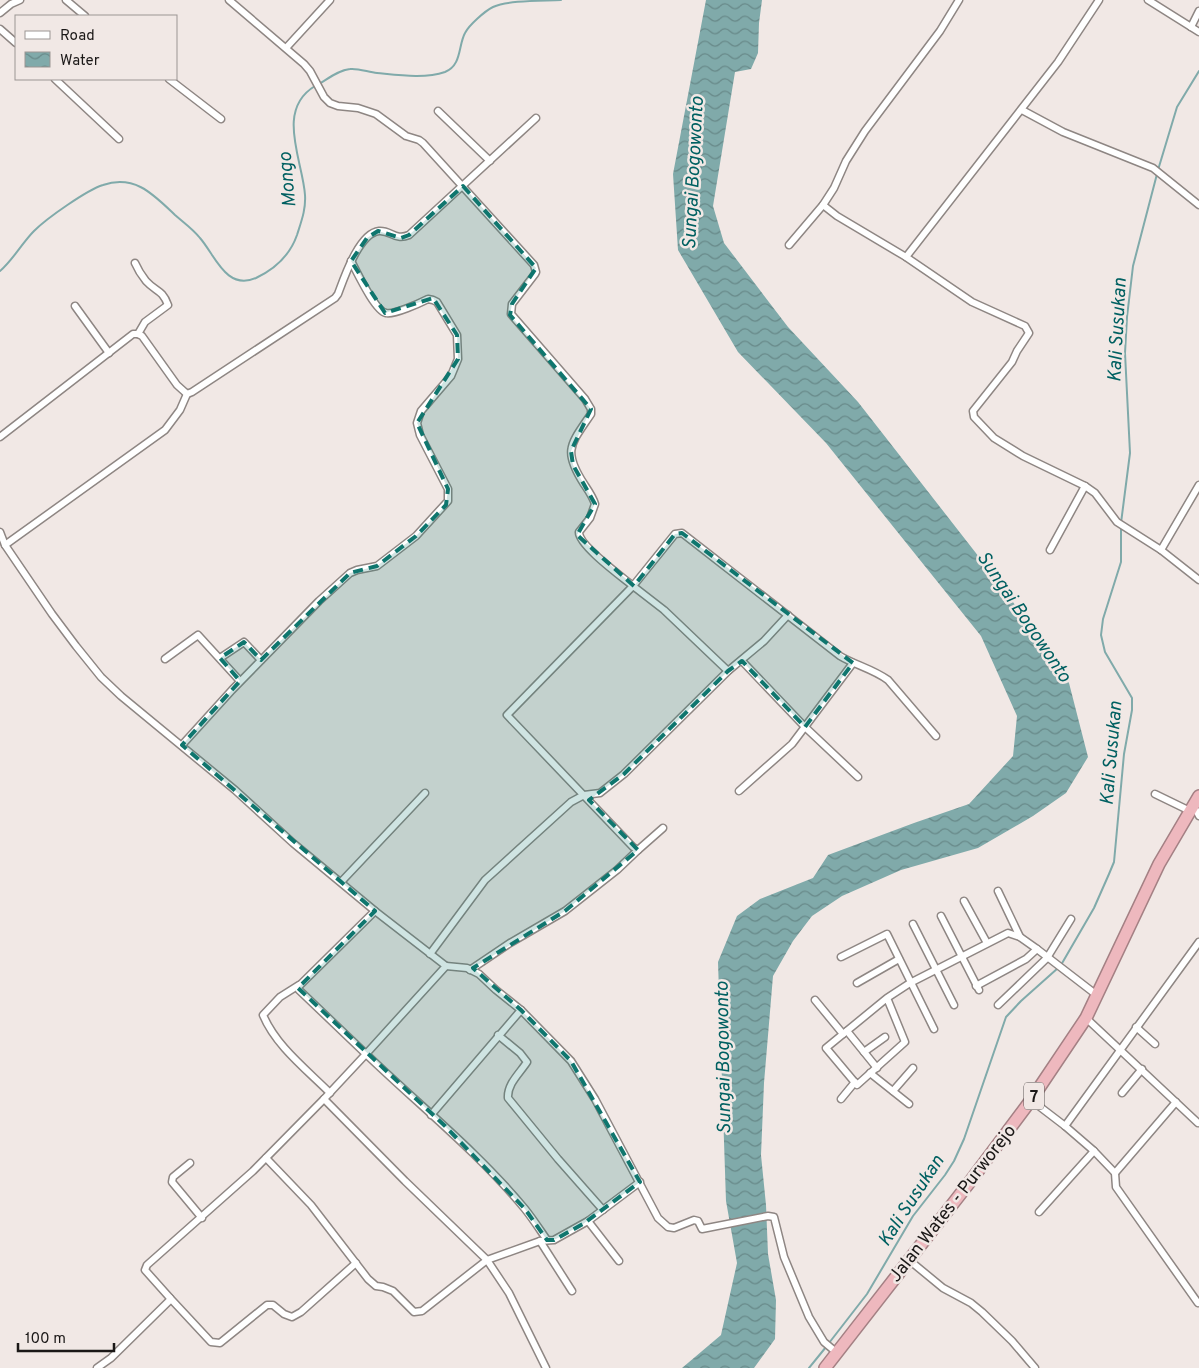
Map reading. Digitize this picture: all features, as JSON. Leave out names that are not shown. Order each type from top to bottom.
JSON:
[{"type":"highway","name":"Jalan Wates - Purworejo","points":[[825,1368],[834,1350],[909,1260],[1031,1100],[1086,1018],[1159,864],[1195,807]]},
{"type":"street","points":[[0,13],[11,4],[20,0]]},
{"type":"street","points":[[66,0],[84,15]]},
{"type":"street","points":[[229,0],[310,71],[324,97],[330,103],[338,106],[358,108],[376,114],[406,136],[420,140],[534,265],[536,272],[512,304],[510,314],[585,399],[591,409],[591,414],[572,443],[571,451],[572,464],[595,504],[590,518],[579,532],[579,537],[603,561],[664,610],[728,671]]},
{"type":"street","points":[[286,48],[330,0]]},
{"type":"street","points":[[789,245],[823,205],[834,188],[846,161],[865,131],[940,31],[959,0]]},
{"type":"street","points":[[906,257],[1022,110],[1058,62],[1099,0]]},
{"type":"street","points":[[1148,0],[1199,32]]},
{"type":"street","points":[[1191,27],[1199,11]]},
{"type":"street","points":[[0,28],[15,42]]},
{"type":"street","points":[[56,80],[119,139]]},
{"type":"street","points":[[170,80],[221,119]]},
{"type":"street","points":[[1022,110],[1070,136],[1153,168],[1199,205]]},
{"type":"street","points":[[438,112],[490,161]]},
{"type":"street","points":[[5,545],[165,430],[180,410],[187,394],[334,298],[338,294],[351,261],[367,238],[378,231],[384,231],[400,238],[409,235],[536,118]]},
{"type":"street","points":[[823,205],[853,226],[906,257],[972,302],[1025,326],[1029,333],[1027,338],[1017,351],[1012,362],[973,411],[974,417],[994,438],[1023,456],[1085,486],[1095,493],[1117,522],[1161,550],[1199,580]]},
{"type":"street","points":[[182,745],[319,601],[350,574],[357,570],[377,566],[416,536],[448,501],[448,489],[420,435],[418,423],[421,412],[451,376],[456,366],[459,352],[457,335],[437,302],[432,300],[390,314],[383,312],[351,261]]},
{"type":"street","points":[[135,263],[146,281],[161,291],[168,305],[145,322],[138,334]]},
{"type":"street","points":[[75,306],[109,353]]},
{"type":"street","points":[[0,437],[133,334],[142,336],[176,385],[187,394]]},
{"type":"street","points":[[1161,550],[1199,485]]},
{"type":"street","points":[[1050,550],[1085,486]]},
{"type":"street","points":[[0,532],[5,545],[52,614],[89,663],[121,696],[235,790],[293,843],[430,954],[446,966],[470,970],[479,974],[521,1010],[571,1062],[595,1098],[658,1218],[668,1227],[674,1228],[694,1220],[698,1221],[702,1229],[768,1216],[775,1218],[784,1257],[806,1311],[824,1342],[834,1350]]},
{"type":"street","points":[[638,850],[629,843],[507,714],[634,586],[675,534],[680,532],[818,639],[853,663],[875,672],[888,680],[936,736]]},
{"type":"street","points":[[430,954],[485,880],[571,802],[584,795],[600,793],[624,774],[728,671],[764,641],[788,615]]},
{"type":"street","points":[[165,659],[198,635],[240,682]]},
{"type":"street","points":[[220,658],[244,642],[261,660]]},
{"type":"street","points":[[742,661],[805,727],[858,777]]},
{"type":"street","points":[[739,791],[792,744],[853,663]]},
{"type":"street","points":[[341,882],[425,793]]},
{"type":"street","points":[[1155,794],[1195,807]]},
{"type":"street","points":[[470,970],[565,911],[617,870],[663,828]]},
{"type":"street","points":[[998,891],[1020,937]]},
{"type":"street","points":[[964,901],[987,943]]},
{"type":"street","points":[[330,1093],[281,1044],[268,1028],[263,1015],[280,997],[299,985],[375,911]]},
{"type":"street","points":[[941,916],[977,988],[1026,959],[1037,949]]},
{"type":"street","points":[[998,1005],[1047,958],[1071,919]]},
{"type":"street","points":[[913,924],[954,1005]]},
{"type":"street","points":[[887,998],[905,1042],[857,1085],[826,1048],[887,998],[910,983],[1008,933],[1020,937],[1098,996]]},
{"type":"street","points":[[841,957],[886,934],[934,1030]]},
{"type":"street","points":[[1065,1126],[1199,942]]},
{"type":"street","points":[[857,982],[899,959]]},
{"type":"street","points":[[356,1263],[301,1312],[292,1317],[284,1314],[273,1305],[267,1305],[220,1343],[210,1342],[146,1268],[266,1158],[330,1093],[446,966]]},
{"type":"street","points":[[299,985],[300,990],[496,1177],[525,1209],[572,1291]]},
{"type":"street","points":[[815,1000],[877,1068]]},
{"type":"street","points":[[431,1115],[521,1010]]},
{"type":"street","points":[[1086,1018],[1198,1123]]},
{"type":"street","points":[[1136,1027],[1155,1044]]},
{"type":"street","points":[[498,1035],[520,1053],[527,1062],[511,1086],[508,1098],[603,1210]]},
{"type":"street","points":[[864,1052],[885,1037]]},
{"type":"street","points":[[893,1091],[913,1068]]},
{"type":"street","points":[[1122,1093],[1142,1069]]},
{"type":"street","points":[[870,1073],[910,1104]]},
{"type":"street","points":[[841,1099],[855,1082]]},
{"type":"street","points":[[324,1098],[404,1182],[487,1260],[509,1293],[546,1368]]},
{"type":"street","points":[[1031,1100],[1094,1151],[1115,1173],[1116,1187],[1198,1303]]},
{"type":"street","points":[[1115,1173],[1176,1102]]},
{"type":"street","points":[[1039,1212],[1094,1151]]},
{"type":"street","points":[[266,1158],[312,1205],[368,1279],[376,1286],[393,1291],[414,1312],[422,1311],[487,1260],[544,1241],[554,1240],[588,1221],[640,1182]]},
{"type":"street","points":[[190,1163],[173,1177],[172,1182],[202,1218]]},
{"type":"street","points":[[588,1221],[619,1261]]},
{"type":"street","points":[[909,1260],[943,1288],[971,1303],[982,1312],[1012,1341],[1034,1368]]},
{"type":"street","points":[[97,1368],[111,1358],[168,1304],[170,1298]]},
{"type":"highlighted area","points":[[463,186],[536,268],[512,304],[510,315],[591,409],[571,451],[573,465],[595,504],[577,535],[634,586],[675,534],[682,533],[853,663],[805,727],[742,661],[728,671],[624,774],[589,800],[638,850],[565,911],[473,968],[521,1010],[571,1061],[640,1182],[583,1224],[554,1240],[547,1240],[525,1209],[445,1126],[298,988],[375,911],[182,745],[240,681],[220,658],[244,642],[261,660],[350,573],[377,566],[416,536],[446,505],[448,489],[417,423],[458,359],[457,335],[433,298],[385,313],[351,261],[367,238],[378,231],[401,238],[409,235]]},
{"type":"water","name":"Sungai Bogowonto","points":[[706,0],[762,0],[758,53],[751,69],[735,72],[713,206],[724,243],[788,327],[858,402],[1004,589],[1069,683],[1088,757],[1066,793],[1033,816],[978,848],[901,870],[842,896],[812,916],[793,941],[773,976],[764,1083],[761,1155],[768,1254],[776,1300],[775,1339],[754,1368],[682,1368],[721,1335],[737,1263],[726,1201],[718,962],[737,916],[760,899],[813,878],[828,855],[969,804],[1013,756],[1017,716],[981,636],[826,443],[738,352],[678,250],[673,174]]},
{"type":"waterway","name":"Mongo","points":[[319,84],[338,73],[350,69],[411,76],[445,72],[457,60],[467,30],[478,18],[493,7],[517,2],[561,0]]},
{"type":"waterway","name":"Kali Susukan","points":[[1158,170],[1177,107],[1199,71]]},
{"type":"waterway","name":"Mongo","points":[[0,271],[34,231],[57,212],[96,188],[114,182],[125,182],[143,188],[159,200],[200,238],[216,262],[229,276],[237,280],[246,281],[263,274],[286,255],[294,242],[302,221],[305,195],[294,137],[294,122],[296,108],[303,96],[315,86]]},
{"type":"waterway","name":"Kali Susukan","points":[[1121,523],[1130,453],[1125,353],[1127,317],[1133,266],[1157,174]]},
{"type":"waterway","name":"Kali Susukan","points":[[1061,965],[1094,908],[1114,862],[1124,754],[1132,710],[1132,698],[1105,652],[1101,635],[1103,619],[1121,562],[1121,528]]},
{"type":"waterway","name":"Kali Susukan","points":[[829,1343],[867,1294],[913,1216],[954,1161],[964,1139],[1006,1017],[1058,968]]},
{"type":"waterway","name":"Kali Susukan","points":[[809,1368],[826,1347]]}]
